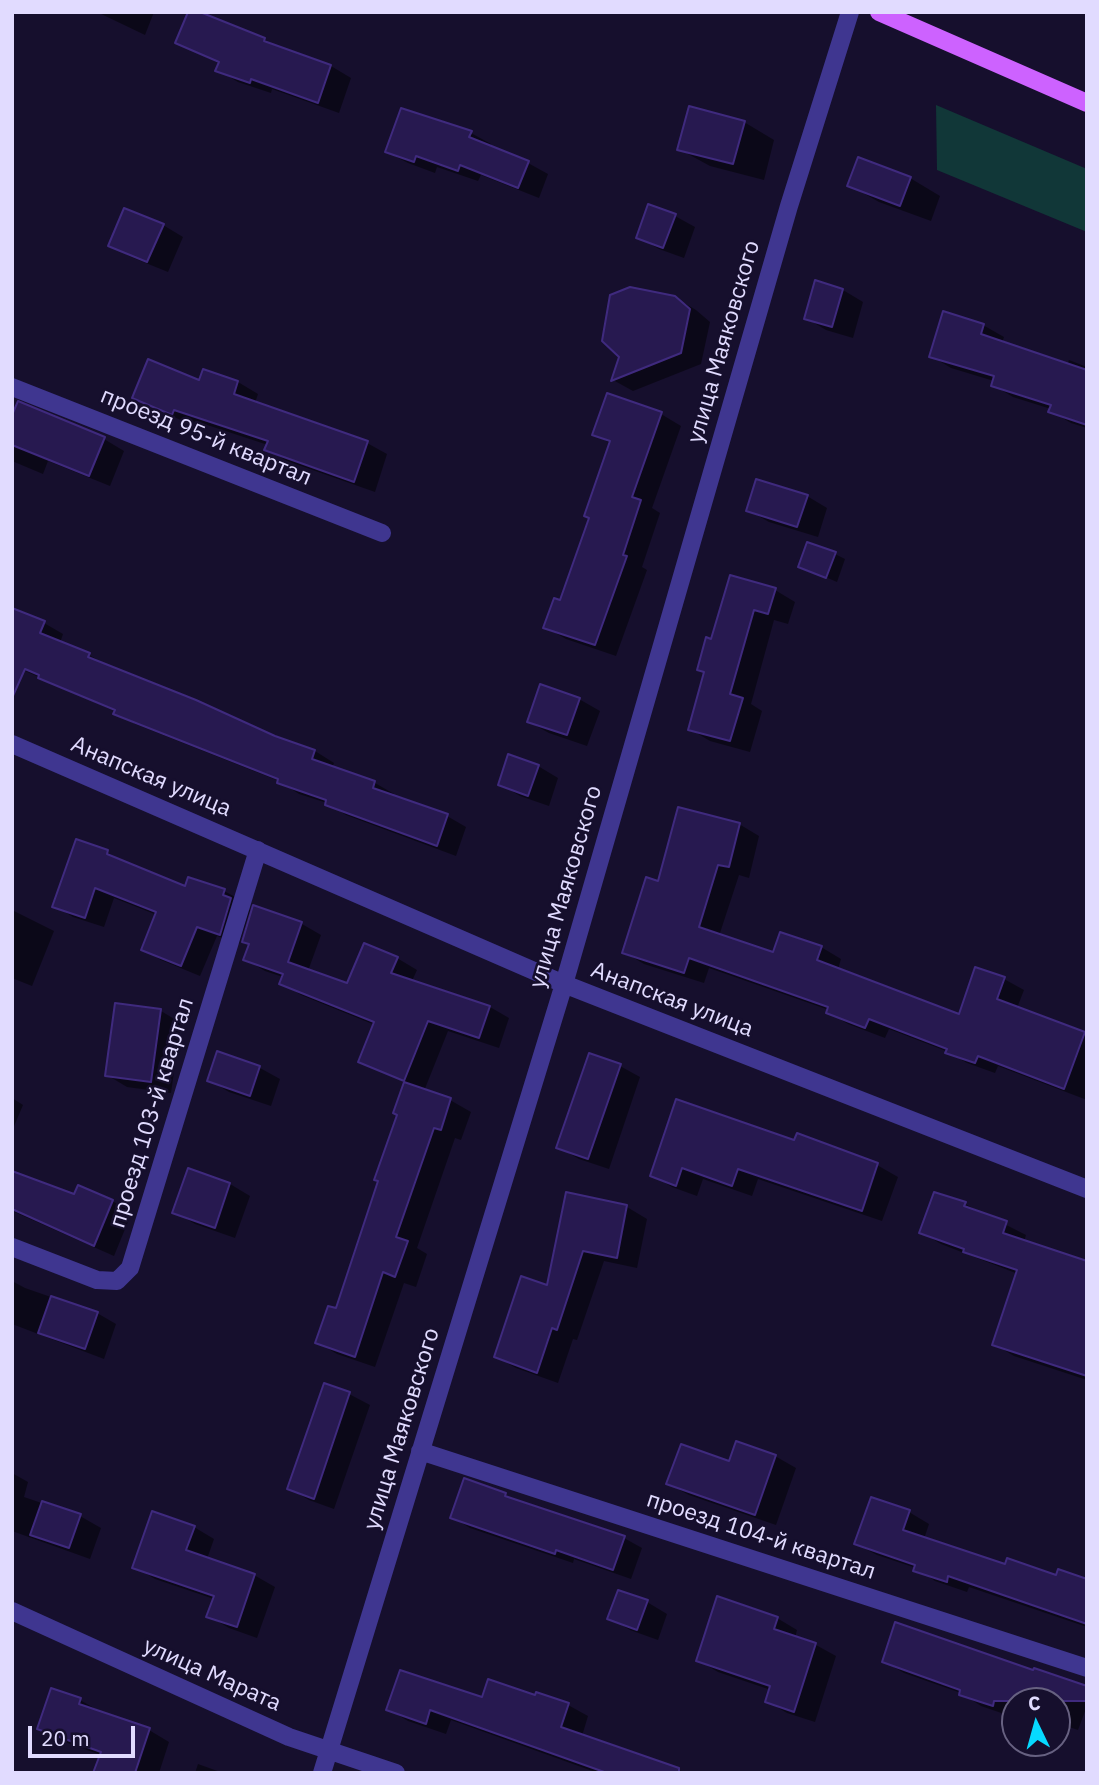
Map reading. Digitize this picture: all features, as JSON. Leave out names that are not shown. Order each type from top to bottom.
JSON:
[{"type":"main road","points":[[879,12],[1087,103]]},
{"type":"street","name":"улица Маяковского","points":[[322,1773],[564,984],[789,206],[850,12]]},
{"type":"street","name":"проезд 95-й квартал","points":[[12,387],[382,533]]},
{"type":"street","name":"Анапская улица","points":[[12,744],[564,984],[1087,1189]]},
{"type":"street","name":"проезд 103-й квартал","points":[[12,1247],[97,1280],[117,1281],[130,1268],[258,849]]},
{"type":"street","name":"проезд 104-й квартал","points":[[420,1451],[1087,1668]]},
{"type":"street","name":"улица Марата","points":[[12,1611],[289,1737],[396,1773]]},
{"type":"green space","points":[[936,105],[1087,169],[1087,232],[937,170]]},
{"type":"building","points":[[188,12],[200,12],[265,38],[264,41],[331,65],[318,103],[251,79],[250,83],[215,71],[219,62],[175,43]]},
{"type":"building","points":[[689,106],[745,121],[733,164],[677,150]]},
{"type":"building","points":[[401,108],[472,131],[469,137],[529,161],[518,188],[460,165],[458,171],[416,156],[414,162],[385,152]]},
{"type":"building","points":[[858,157],[911,177],[900,206],[847,186]]},
{"type":"building","points":[[648,204],[676,214],[663,248],[636,238]]},
{"type":"building","points":[[124,208],[164,224],[147,262],[108,246]]},
{"type":"building","points":[[815,280],[843,289],[832,327],[804,319]]},
{"type":"building","points":[[630,287],[675,296],[690,309],[681,353],[611,381],[619,357],[602,341],[610,295]]},
{"type":"building","points":[[943,311],[984,324],[981,334],[1087,370],[1087,425],[1048,412],[1051,405],[991,386],[994,376],[929,357]]},
{"type":"building","points":[[148,359],[199,380],[203,369],[238,381],[234,394],[368,441],[354,482],[264,450],[268,441],[174,410],[172,415],[132,398]]},
{"type":"building","points":[[607,393],[662,412],[632,497],[641,500],[623,555],[627,556],[595,645],[543,628],[554,598],[560,600],[589,518],[584,516],[610,441],[592,435]]},
{"type":"building","points":[[18,401],[105,437],[89,476],[12,445],[12,415]]},
{"type":"building","points":[[756,479],[808,495],[797,527],[746,511]]},
{"type":"building","points":[[807,542],[836,552],[826,578],[798,567]]},
{"type":"building","points":[[730,575],[776,588],[768,614],[754,610],[730,694],[743,698],[730,741],[688,730],[704,672],[697,670],[706,637],[711,639]]},
{"type":"building","points":[[12,608],[45,621],[40,633],[90,653],[88,657],[196,700],[275,736],[315,750],[312,759],[375,781],[373,788],[448,814],[437,846],[325,805],[326,800],[277,783],[278,779],[113,714],[115,710],[38,678],[39,675],[25,669],[12,698]]},
{"type":"building","points":[[540,684],[580,698],[567,735],[527,722]]},
{"type":"building","points":[[508,754],[539,765],[528,796],[498,785]]},
{"type":"building","points":[[678,807],[740,823],[729,867],[718,865],[699,927],[773,952],[780,932],[822,946],[817,960],[959,1014],[975,967],[1005,977],[997,999],[1085,1032],[1064,1089],[978,1056],[975,1063],[945,1053],[947,1049],[869,1019],[865,1028],[826,1013],[828,1007],[689,958],[684,973],[622,953],[646,877],[658,881]]},
{"type":"building","points":[[76,839],[108,850],[107,854],[185,886],[188,877],[225,889],[223,895],[231,898],[220,935],[197,927],[181,966],[141,950],[156,912],[95,888],[85,918],[52,907]]},
{"type":"building","points":[[253,905],[302,922],[288,962],[347,983],[364,943],[398,957],[391,973],[490,1006],[479,1038],[428,1021],[404,1081],[358,1062],[374,1022],[279,984],[283,974],[243,960],[249,944],[242,942]]},
{"type":"building","points":[[115,1003],[161,1009],[151,1082],[105,1076]]},
{"type":"building","points":[[217,1051],[260,1066],[250,1096],[207,1081]]},
{"type":"building","points":[[589,1053],[621,1064],[588,1159],[556,1148]]},
{"type":"building","points":[[404,1082],[451,1098],[441,1130],[434,1128],[396,1237],[408,1241],[395,1277],[383,1272],[355,1357],[315,1343],[328,1306],[336,1308],[378,1181],[374,1180],[397,1115],[393,1113]]},
{"type":"building","points":[[676,1099],[794,1140],[797,1133],[878,1163],[862,1211],[738,1169],[732,1186],[682,1168],[676,1186],[650,1176]]},
{"type":"building","points":[[188,1168],[230,1183],[215,1228],[172,1213]]},
{"type":"building","points":[[12,1171],[74,1194],[78,1185],[113,1200],[94,1246],[12,1209]]},
{"type":"building","points":[[566,1192],[627,1205],[617,1258],[583,1251],[557,1330],[552,1328],[537,1373],[494,1357],[521,1276],[547,1285]]},
{"type":"building","points":[[934,1192],[966,1202],[964,1206],[1007,1221],[1003,1233],[1087,1261],[1087,1376],[992,1345],[1017,1270],[963,1252],[964,1249],[919,1233]]},
{"type":"building","points":[[51,1296],[98,1312],[85,1349],[38,1333]]},
{"type":"building","points":[[324,1383],[350,1392],[314,1499],[287,1489]]},
{"type":"building","points":[[736,1441],[776,1455],[755,1515],[666,1484],[681,1444],[729,1461]]},
{"type":"building","points":[[464,1478],[506,1493],[505,1496],[625,1536],[613,1570],[556,1550],[555,1554],[450,1518]]},
{"type":"building","points":[[871,1497],[910,1510],[903,1530],[1005,1564],[1007,1558],[1056,1575],[1058,1569],[1087,1579],[1087,1624],[948,1576],[947,1582],[913,1571],[915,1565],[854,1544]]},
{"type":"building","points":[[42,1501],[81,1514],[69,1548],[30,1535]]},
{"type":"building","points":[[152,1511],[195,1526],[186,1550],[255,1574],[237,1627],[206,1617],[214,1596],[132,1568]]},
{"type":"building","points":[[618,1590],[648,1600],[637,1630],[607,1619]]},
{"type":"building","points":[[717,1596],[778,1617],[774,1629],[816,1643],[794,1712],[765,1702],[770,1686],[696,1661]]},
{"type":"building","points":[[895,1622],[1087,1686],[1087,1701],[1071,1701],[1071,1687],[1001,1687],[1001,1701],[994,1701],[993,1706],[959,1695],[960,1690],[882,1662]]},
{"type":"building","points":[[400,1670],[482,1697],[488,1679],[569,1703],[561,1727],[679,1768],[679,1773],[607,1773],[430,1710],[426,1724],[386,1710]]},
{"type":"building","points":[[51,1688],[81,1698],[79,1704],[150,1728],[135,1773],[93,1773],[101,1752],[37,1729]]}]
